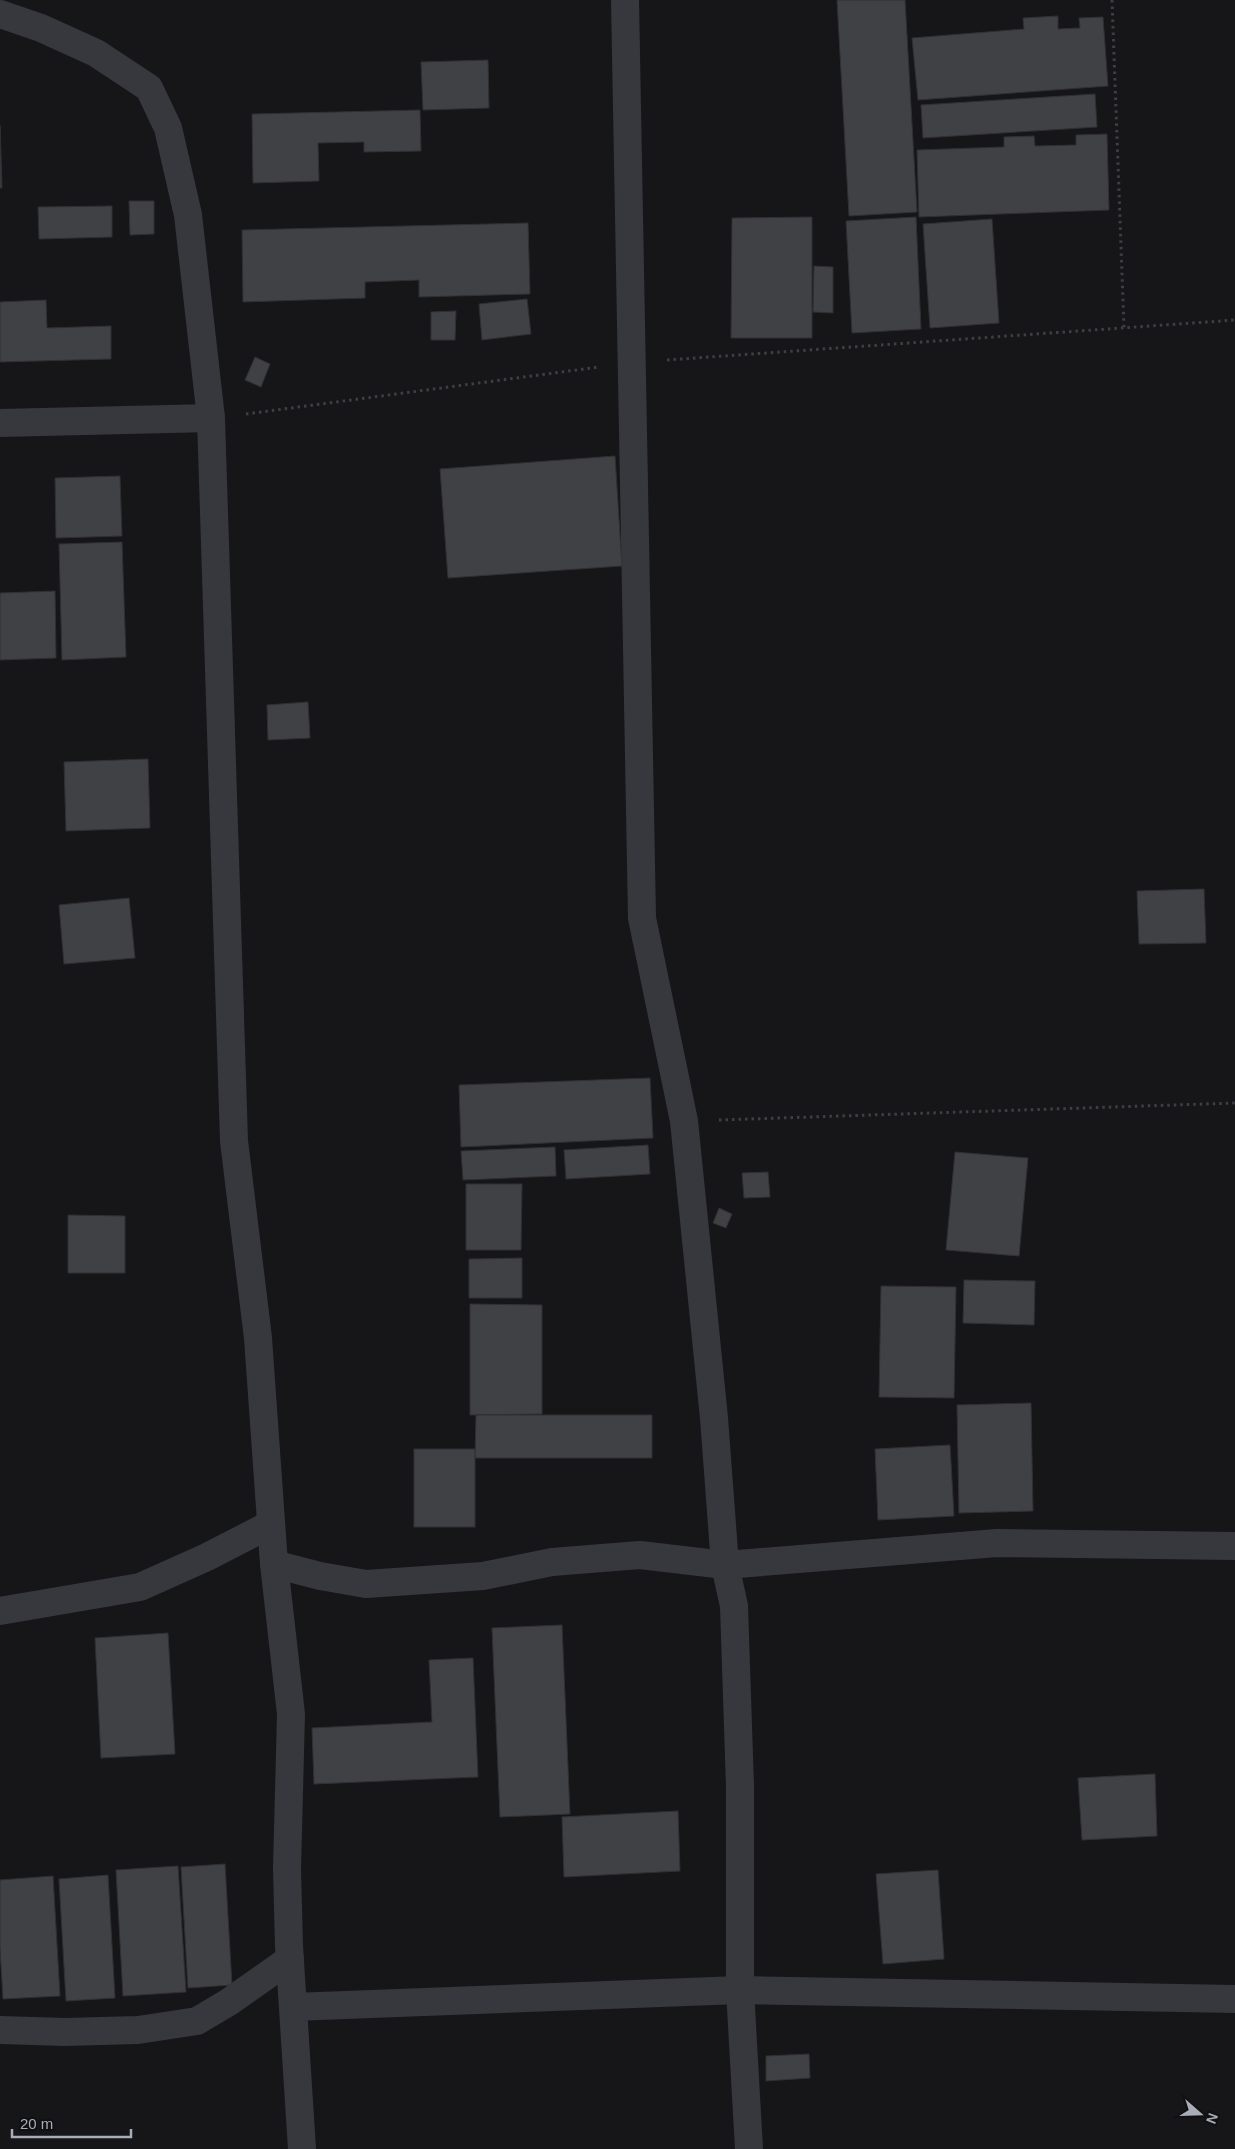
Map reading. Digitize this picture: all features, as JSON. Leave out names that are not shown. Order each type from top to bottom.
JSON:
[{"type":"street","points":[[625,0],[642,918],[684,1121],[714,1418],[725,1565],[734,1606],[740,1786],[740,1990],[749,2149]]},
{"type":"street","points":[[0,14],[41,28],[96,53],[149,88],[168,128],[188,215],[211,418],[234,1141],[258,1338],[270,1524],[291,1714],[287,1868],[290,1959],[302,2149]]},
{"type":"street","points":[[0,423],[211,418]]},
{"type":"street","points":[[0,1611],[140,1587],[206,1557],[270,1524]]},
{"type":"street","points":[[274,1564],[320,1576],[366,1584],[483,1576],[552,1562],[640,1555],[725,1565],[997,1544],[1235,1546]]},
{"type":"street","points":[[0,2030],[66,2032],[138,2030],[197,2021],[229,2002],[290,1959]]},
{"type":"street","points":[[293,2007],[740,1990],[1235,2000]]},
{"type":"path","points":[[1112,0],[1124,328]]},
{"type":"path","points":[[211,418],[632,362],[1235,320]]},
{"type":"path","points":[[684,1121],[1235,1104]]},
{"type":"building","points":[[837,0],[905,0],[917,212],[849,216]]},
{"type":"building","points":[[1058,16],[1058,29],[1080,28],[1079,18],[1103,17],[1108,86],[918,100],[912,38],[1024,29],[1023,18]]},
{"type":"building","points":[[488,60],[489,108],[423,110],[421,62]]},
{"type":"building","points":[[1095,94],[1097,127],[923,138],[921,105]]},
{"type":"building","points":[[420,110],[421,151],[364,152],[364,142],[318,143],[319,181],[253,183],[252,114]]},
{"type":"building","points":[[0,125],[2,188],[0,188]]},
{"type":"building","points":[[1107,134],[1109,210],[919,217],[917,150],[1004,147],[1004,137],[1034,136],[1035,146],[1076,145],[1076,135]]},
{"type":"building","points":[[129,201],[154,201],[154,234],[130,235]]},
{"type":"building","points":[[112,206],[112,237],[39,239],[38,207]]},
{"type":"building","points":[[812,217],[812,338],[731,338],[732,218]]},
{"type":"building","points":[[916,217],[921,329],[852,333],[846,221]]},
{"type":"building","points":[[992,219],[999,323],[930,328],[923,224]]},
{"type":"building","points":[[528,223],[530,294],[419,297],[419,280],[365,282],[365,298],[243,302],[242,230]]},
{"type":"building","points":[[814,266],[833,267],[833,313],[813,312]]},
{"type":"building","points":[[527,299],[531,334],[482,340],[479,304]]},
{"type":"building","points":[[46,300],[47,328],[111,326],[111,359],[0,362],[0,302]]},
{"type":"building","points":[[456,311],[455,340],[431,340],[431,312]]},
{"type":"building","points":[[255,357],[270,364],[261,387],[245,380]]},
{"type":"building","points":[[615,456],[622,566],[448,578],[440,469]]},
{"type":"building","points":[[120,476],[122,536],[56,538],[55,478]]},
{"type":"building","points":[[122,542],[126,657],[62,660],[59,544]]},
{"type":"building","points":[[55,591],[56,658],[0,660],[0,593]]},
{"type":"building","points":[[308,702],[310,738],[268,740],[267,705]]},
{"type":"building","points":[[148,759],[150,828],[66,831],[64,762]]},
{"type":"building","points":[[1204,889],[1206,943],[1139,944],[1137,891]]},
{"type":"building","points":[[129,898],[135,958],[64,964],[59,905]]},
{"type":"building","points":[[650,1078],[653,1138],[461,1147],[459,1085]]},
{"type":"building","points":[[648,1145],[650,1174],[566,1179],[564,1150]]},
{"type":"building","points":[[555,1147],[556,1176],[463,1180],[461,1151]]},
{"type":"building","points":[[955,1152],[1028,1158],[1019,1256],[946,1250]]},
{"type":"building","points":[[768,1172],[770,1197],[744,1198],[742,1173]]},
{"type":"building","points":[[466,1184],[522,1184],[521,1250],[466,1250]]},
{"type":"building","points":[[719,1208],[732,1214],[726,1228],[713,1223]]},
{"type":"building","points":[[68,1215],[125,1216],[125,1273],[68,1273]]},
{"type":"building","points":[[522,1258],[522,1298],[469,1298],[469,1259]]},
{"type":"building","points":[[964,1280],[1035,1281],[1034,1325],[963,1323]]},
{"type":"building","points":[[881,1286],[956,1287],[954,1398],[879,1397]]},
{"type":"building","points":[[470,1304],[542,1305],[542,1414],[470,1415]]},
{"type":"building","points":[[1031,1403],[1033,1511],[959,1513],[957,1405]]},
{"type":"building","points":[[476,1415],[652,1415],[652,1458],[475,1458]]},
{"type":"building","points":[[950,1445],[954,1516],[878,1520],[875,1449]]},
{"type":"building","points":[[414,1449],[475,1449],[475,1527],[414,1527]]},
{"type":"building","points":[[562,1625],[570,1814],[500,1817],[492,1628]]},
{"type":"building","points":[[168,1633],[175,1754],[101,1758],[95,1638]]},
{"type":"building","points":[[473,1658],[478,1777],[314,1784],[312,1728],[432,1722],[429,1660]]},
{"type":"building","points":[[1155,1774],[1157,1836],[1082,1840],[1078,1778]]},
{"type":"building","points":[[678,1811],[680,1871],[564,1877],[562,1817]]},
{"type":"building","points":[[225,1864],[232,1985],[188,1988],[181,1867]]},
{"type":"building","points":[[178,1866],[186,1992],[123,1996],[116,1870]]},
{"type":"building","points":[[938,1870],[944,1959],[883,1964],[876,1874]]},
{"type":"building","points":[[108,1875],[115,1998],[66,2001],[59,1879]]},
{"type":"building","points":[[53,1876],[60,1996],[3,1999],[0,1948],[0,1880]]},
{"type":"building","points":[[809,2054],[810,2078],[766,2081],[766,2056]]}]
